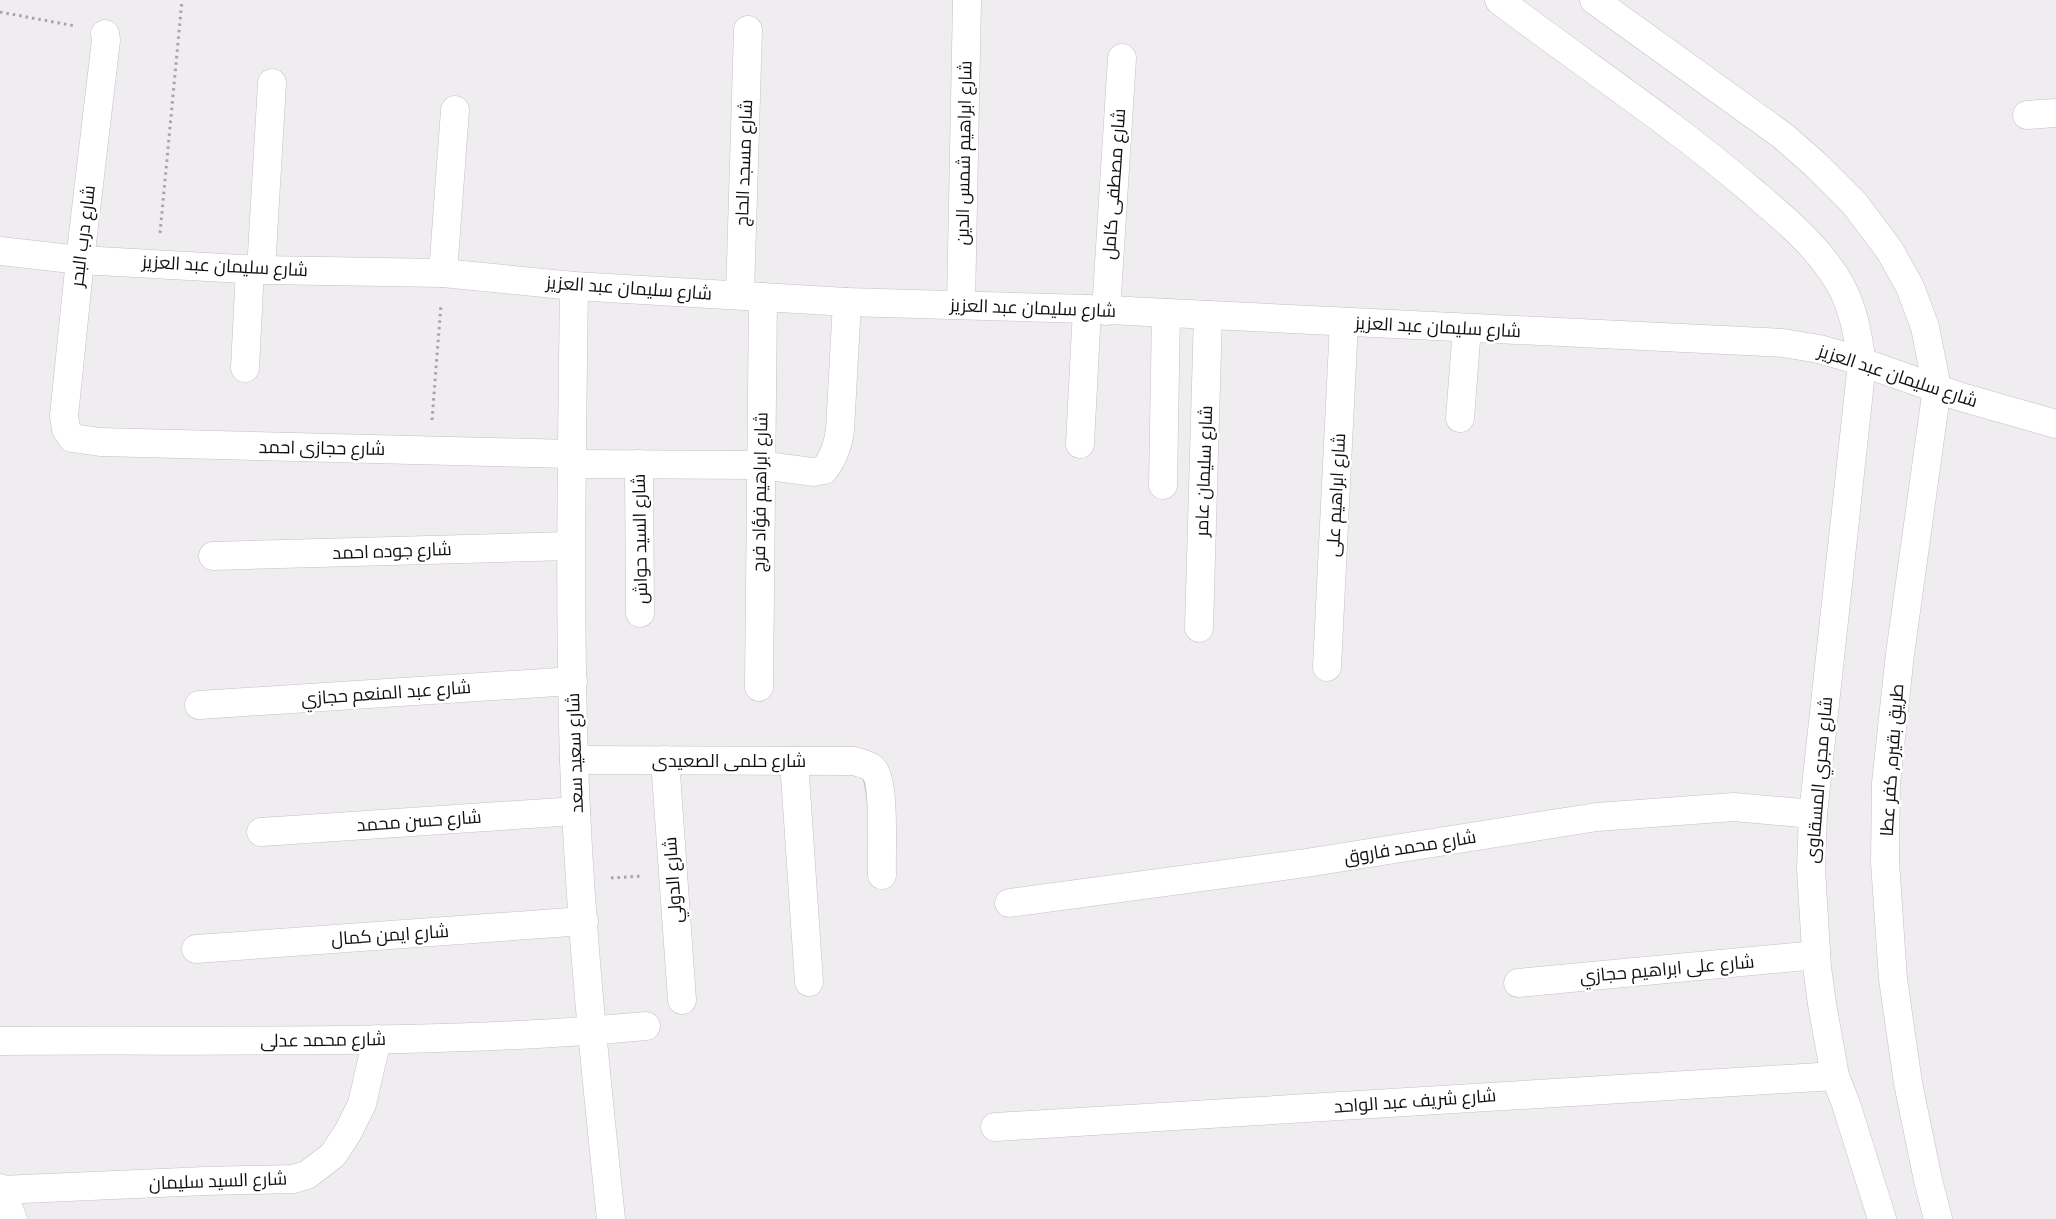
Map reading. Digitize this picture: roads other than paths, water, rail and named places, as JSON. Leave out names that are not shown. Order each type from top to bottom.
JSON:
[{"type":"street","name":"شارع ابراهيم شمس الدين","points":[[961,305],[967,0]]},
{"type":"street","name":"شارع مجري المسقاوى","points":[[1499,0],[1719,163],[1792,226],[1822,258],[1841,287],[1856,323],[1862,363],[1812,814],[1811,869],[1816,955],[1822,1004],[1835,1076],[1846,1104],[1882,1219]]},
{"type":"street","name":"طريق بقيره, كفر عطا","points":[[1594,0],[1783,136],[1816,165],[1854,203],[1890,251],[1910,287],[1925,327],[1937,388],[1902,644],[1886,783],[1885,862],[1893,979],[1908,1083],[1938,1219]]},
{"type":"street","name":"شارع مسجد الحاج","points":[[748,30],[752,296]]},
{"type":"street","name":"شارع درب البحر","points":[[72,438],[66,429],[64,416],[106,40],[104,34]]},
{"type":"street","name":"شارع مصطفى كامل","points":[[1080,444],[1122,58]]},
{"type":"street","points":[[245,368],[256,269],[272,83]]},
{"type":"street","points":[[444,273],[455,110]]},
{"type":"street","points":[[2027,116],[2056,112]]},
{"type":"street","name":"شارع سليمان عبد العزيز","points":[[0,251],[80,260],[256,269],[444,273],[574,286],[847,302],[1166,313],[1783,344],[1819,349],[1979,402],[2056,424]]},
{"type":"street","name":"شارع سعيد سعد","points":[[574,286],[570,546],[574,760],[591,1031],[611,1219]]},
{"type":"street","name":"شارع ابراهيم فؤاد فرج","points":[[752,296],[760,465],[758,687]]},
{"type":"street","name":"شارع حجازى احمد","points":[[72,438],[100,442],[430,450],[639,464],[760,465],[812,472],[824,470],[830,462],[838,443],[840,430],[847,302]]},
{"type":"street","points":[[1164,486],[1166,313]]},
{"type":"street","name":"شارع سليمان عامر","points":[[1199,628],[1208,315]]},
{"type":"street","name":"شارع ابراهيم على","points":[[1327,667],[1344,322]]},
{"type":"street","points":[[1460,418],[1467,328]]},
{"type":"street","name":"شارع السيد حواش","points":[[639,464],[640,613]]},
{"type":"street","name":"شارع جوده احمد","points":[[213,556],[570,546]]},
{"type":"street","name":"شارع عبد المنعم حجازي","points":[[199,705],[573,681]]},
{"type":"street","name":"شارع حلمى الصعيدى","points":[[574,760],[854,761],[872,768],[878,776],[881,791],[882,875]]},
{"type":"street","name":"شارع الدولي","points":[[665,760],[682,1000]]},
{"type":"street","points":[[794,761],[809,982]]},
{"type":"street","name":"شارع محمد فاروق","points":[[1009,902],[1306,863],[1597,817],[1734,807],[1812,814]]},
{"type":"street","name":"شارع حسن محمد","points":[[261,832],[576,810]]},
{"type":"street","name":"شارع ايمن كمال","points":[[196,949],[584,920]]},
{"type":"street","name":"شارع على ابراهيم حجازي","points":[[1518,983],[1816,955]]},
{"type":"street","name":"شارع محمد عدلى","points":[[0,1041],[377,1039],[591,1031],[646,1026]]},
{"type":"street","name":"شارع السيد سليمان","points":[[0,1189],[293,1179],[307,1175],[333,1155],[348,1132],[362,1104],[377,1039]]},
{"type":"street","name":"شارع شريف عبد الواحد","points":[[995,1127],[1835,1076]]},
{"type":"street","points":[[0,1189],[13,1219]]}]
